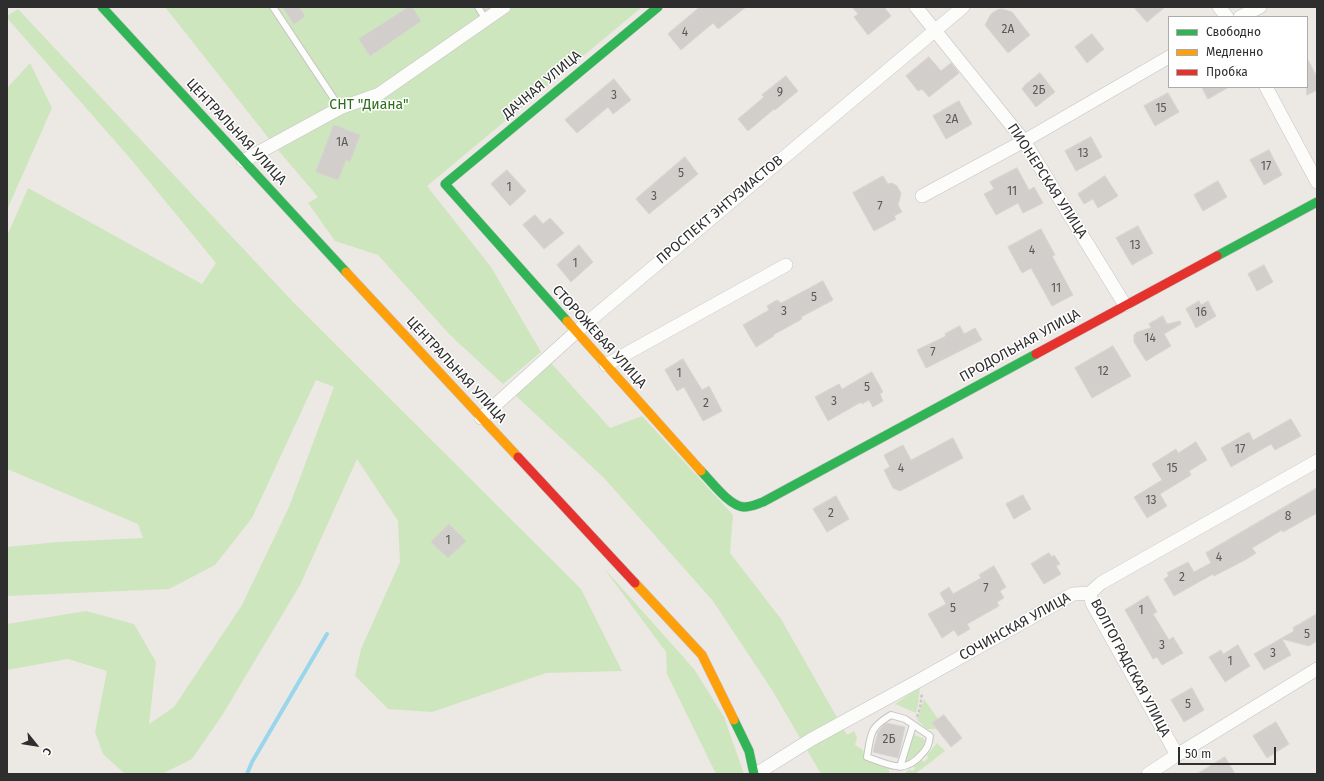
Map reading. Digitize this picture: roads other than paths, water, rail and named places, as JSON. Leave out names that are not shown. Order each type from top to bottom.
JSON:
[{"type":"street","name":"ЦЕНТРАЛЬНАЯ УЛИЦА","points":[[102,7],[702,655],[749,751],[755,774]]},
{"type":"street","points":[[243,161],[340,108],[379,94],[504,7]]},
{"type":"street","name":"ДАЧНАЯ УЛИЦА","points":[[445,184],[658,7]]},
{"type":"street","name":"ПИОНЕРСКАЯ УЛИЦА","points":[[916,7],[1024,141],[1125,305]]},
{"type":"street","name":"ПРОСПЕКТ ЭНТУЗИАСТОВ","points":[[481,418],[576,332],[963,7]]},
{"type":"street","points":[[1219,7],[1226,16]]},
{"type":"street","points":[[1242,16],[1260,7]]},
{"type":"street","points":[[922,196],[1024,141],[1168,58]]},
{"type":"street","points":[[1267,88],[1317,182]]},
{"type":"street","name":"СТОРОЖЕВАЯ УЛИЦА","points":[[445,184],[721,493],[736,505]]},
{"type":"street","name":"ПРОДОЛЬНАЯ УЛИЦА","points":[[736,505],[747,508],[763,502],[1317,202]]},
{"type":"street","points":[[606,365],[786,265]]},
{"type":"street","name":"СОЧИНСКАЯ УЛИЦА","points":[[755,774],[812,739],[1073,594],[1090,592],[1101,583],[1317,461]]},
{"type":"street","name":"ВОЛГОГРАДСКАЯ УЛИЦА","points":[[1090,592],[1092,603],[1177,755]]},
{"type":"street","points":[[1148,774],[1317,669]]},
{"type":"lane","points":[[273,7],[340,108]]},
{"type":"lane","points":[[478,7],[486,20]]},
{"type":"lane","points":[[891,715],[905,719],[930,736],[928,747],[918,759],[905,767],[897,767],[867,758],[871,733],[878,722],[891,715]]},
{"type":"lane","points":[[892,774],[897,767],[913,725]]},
{"type":"waterway","points":[[247,774],[252,762],[327,634]]},
{"type":"park label","name":"СНТ \"Диана\"","points":[[369,105]]}]
